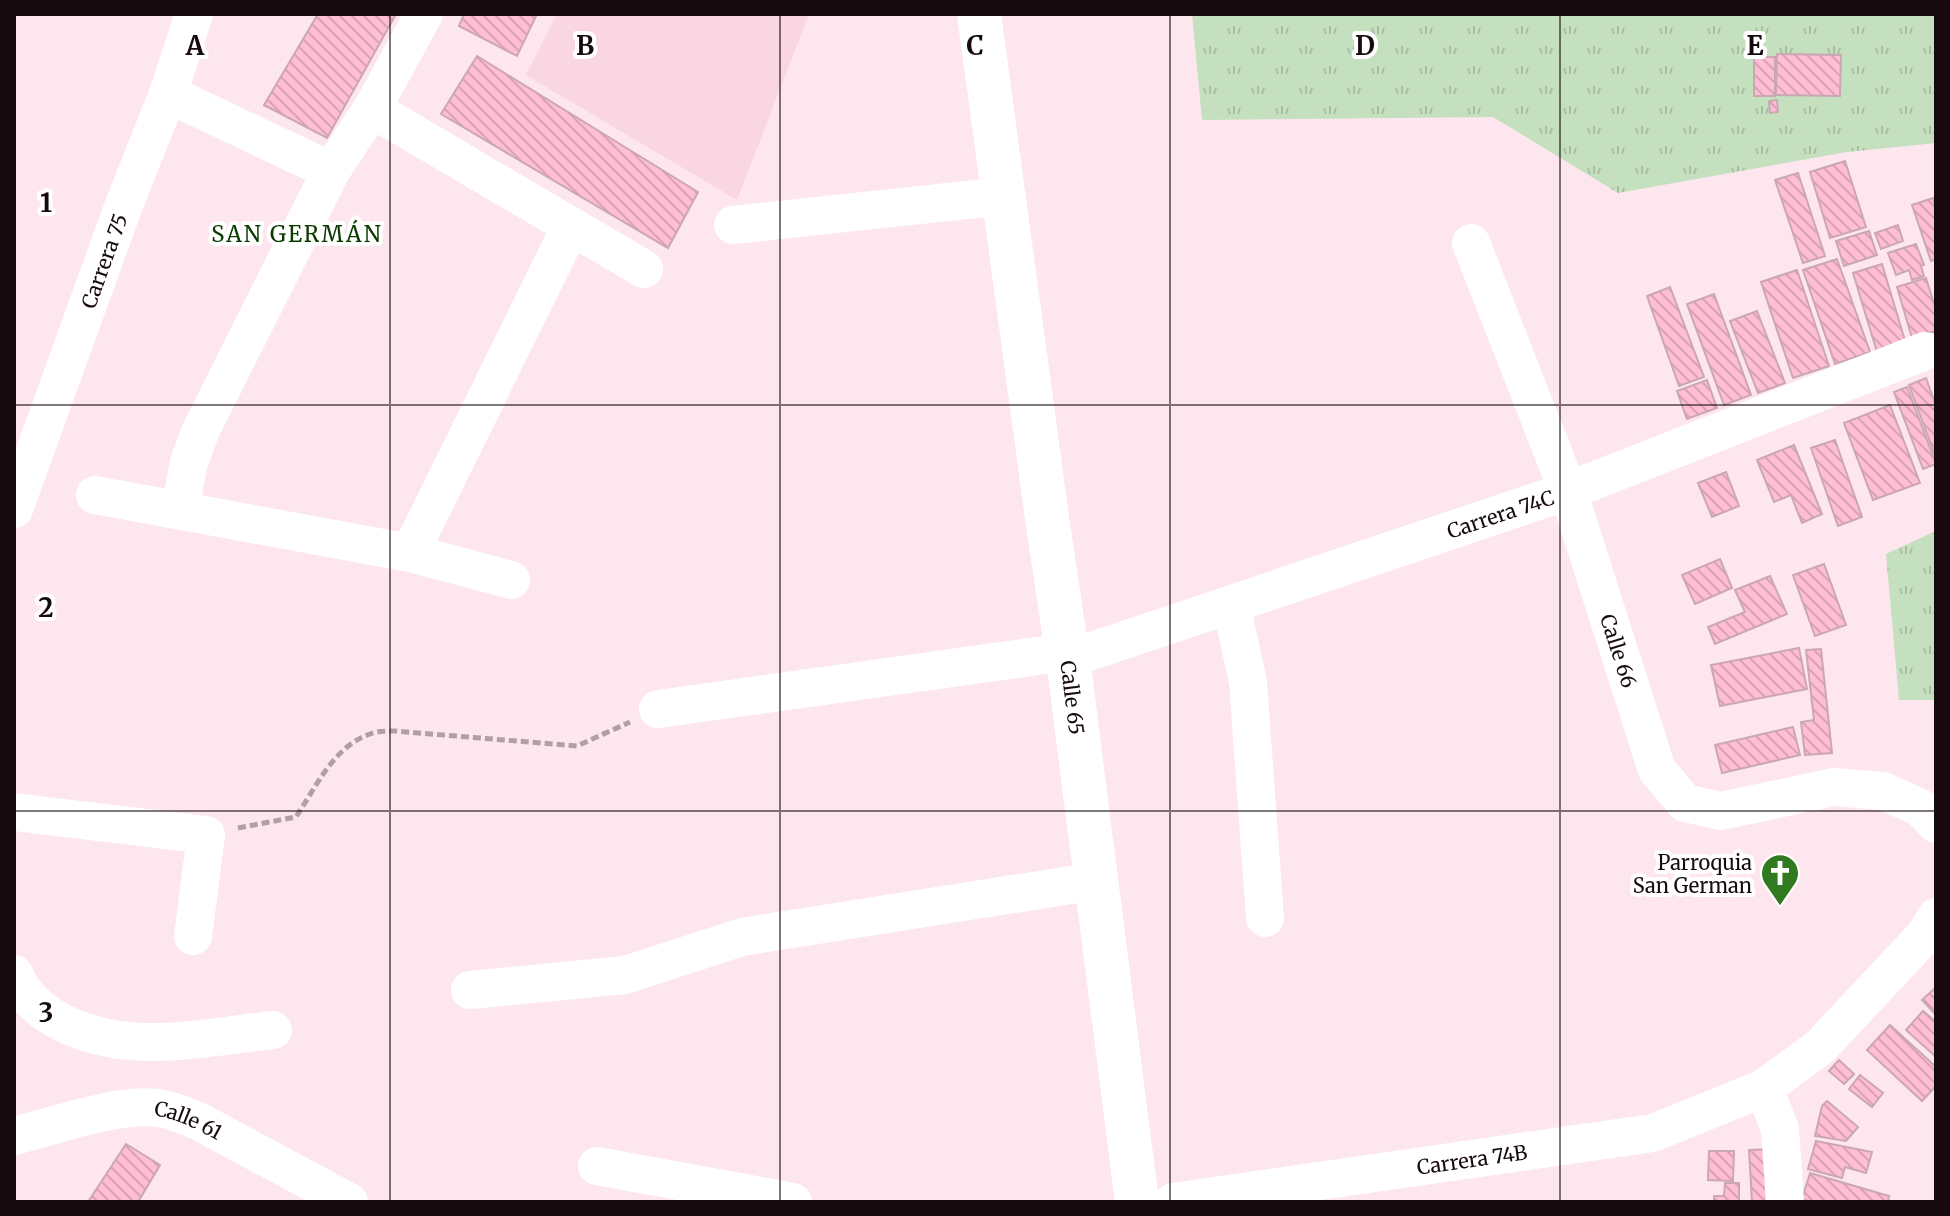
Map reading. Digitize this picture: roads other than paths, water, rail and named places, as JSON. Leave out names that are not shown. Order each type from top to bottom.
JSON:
[{"type":"main road","name":"Calle 65","points":[[979,14],[1067,655],[1137,1202]]},
{"type":"street","name":"Carrera 75","points":[[14,509],[125,202],[168,94],[194,14]]},
{"type":"street","points":[[180,510],[189,462],[201,430],[331,171],[372,109],[424,14]]},
{"type":"street","points":[[168,94],[331,171]]},
{"type":"street","points":[[372,109],[644,269]]},
{"type":"street","points":[[733,225],[1004,196]]},
{"type":"street","points":[[410,553],[571,226]]},
{"type":"street","name":"Calle 66","points":[[1471,243],[1568,491],[1657,770],[1685,803],[1721,811],[1834,787],[1883,791],[1921,808],[1936,824]]},
{"type":"street","name":"Carrera 74C","points":[[658,709],[1067,655],[1231,604],[1568,491],[1925,351]]},
{"type":"street","points":[[95,495],[410,553],[511,580]]},
{"type":"street","points":[[1231,604],[1248,682],[1265,918]]},
{"type":"street","points":[[14,812],[206,835],[193,936]]},
{"type":"street","points":[[470,990],[625,975],[742,937],[1096,881]]},
{"type":"street","name":"Carrera 74B","points":[[1173,1202],[1653,1133],[1764,1088],[1820,1047],[1925,935],[1936,917]]},
{"type":"street","points":[[14,974],[31,1003],[67,1026],[102,1039],[143,1043],[273,1030]]},
{"type":"street","points":[[1764,1088],[1780,1129],[1785,1202]]},
{"type":"street","name":"Calle 61","points":[[14,1136],[128,1109],[175,1111],[349,1202]]},
{"type":"street","points":[[597,1166],[793,1202]]},
{"type":"place","name":"Parroquia San German","points":[[1780,907]]},
{"type":"district","name":"SAN GERMÁN","points":[[297,234]]}]
